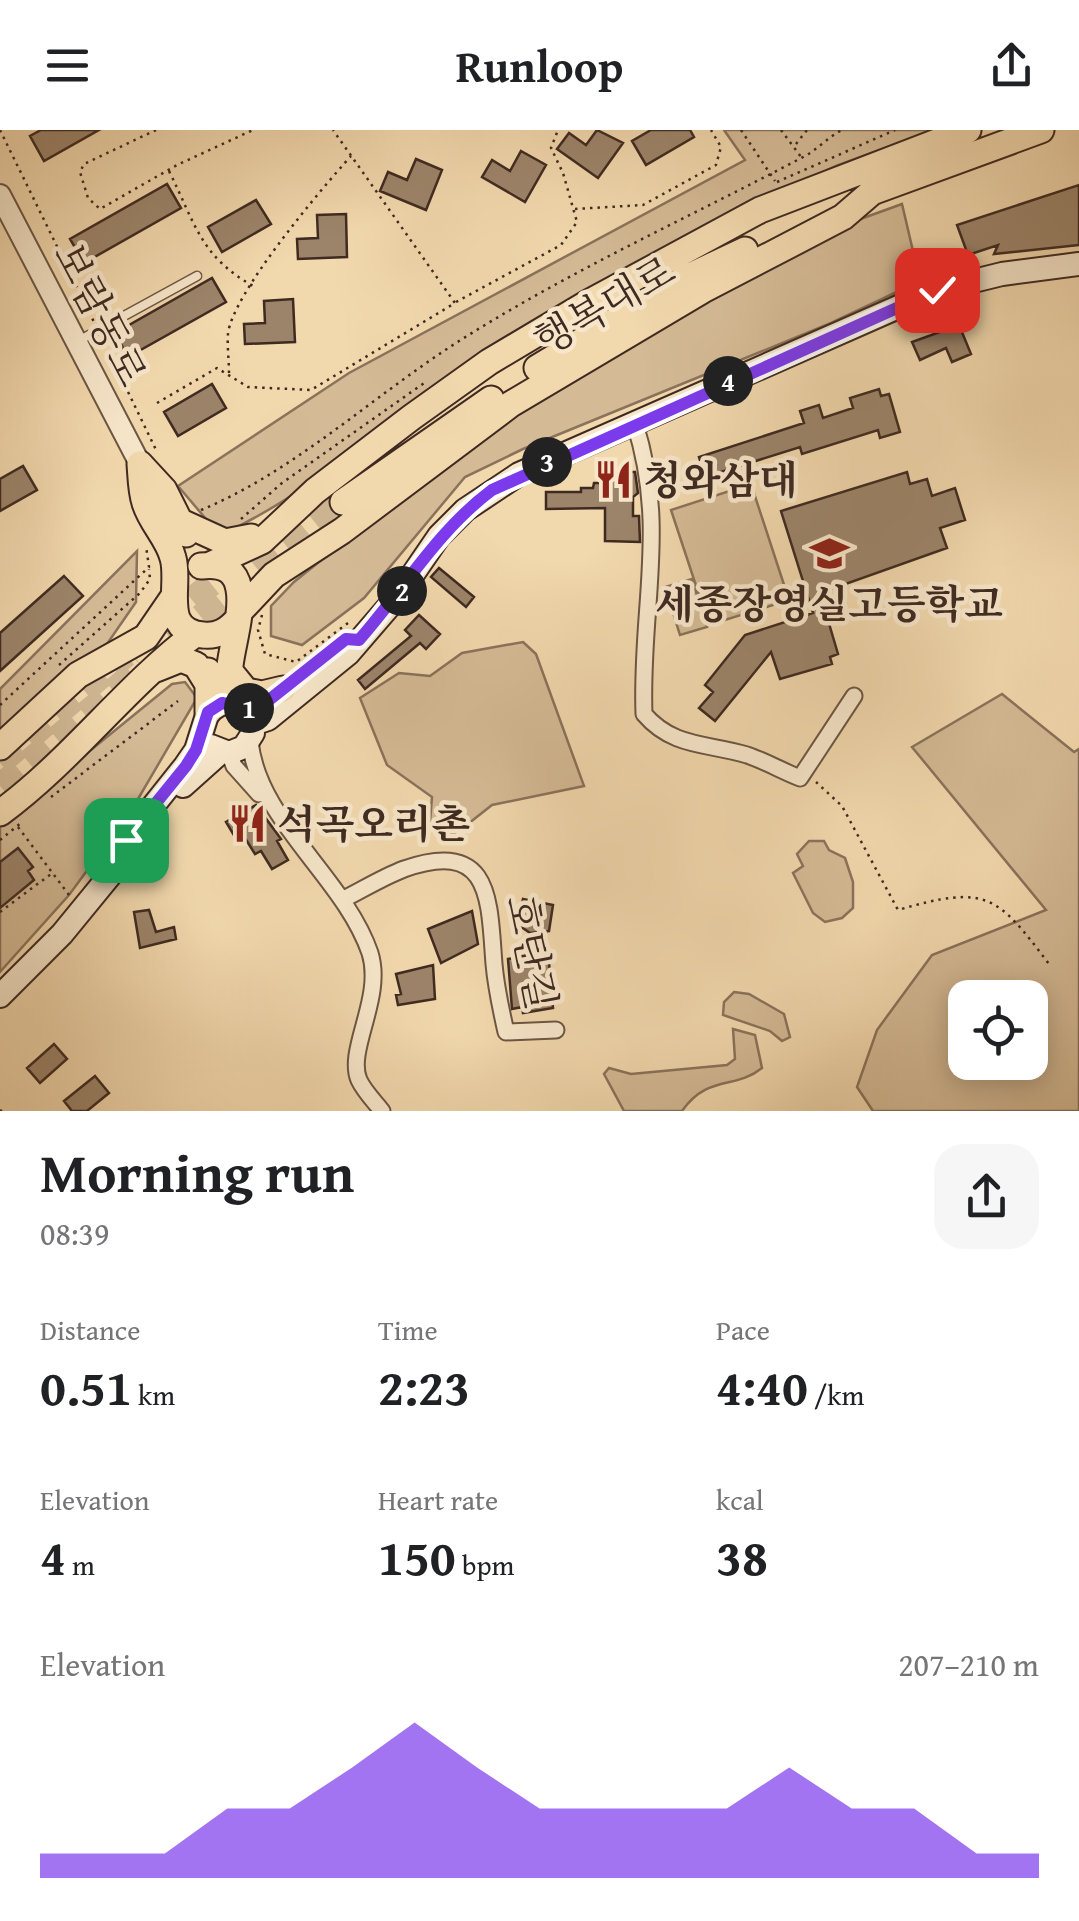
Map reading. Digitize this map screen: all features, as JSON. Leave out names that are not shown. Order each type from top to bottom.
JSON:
[{"type":"highway","name":"행복대로","points":[[240,614],[274,575],[342,531],[510,404],[703,290],[843,218],[867,182],[968,130]]},
{"type":"highway","name":"행복대로","points":[[867,182],[1042,130]]},
{"type":"highway","points":[[171,525],[225,542],[242,541],[688,277],[867,182]]},
{"type":"highway","points":[[140,464],[145,503],[210,564],[232,574],[243,596],[205,720]]},
{"type":"highway","points":[[325,494],[311,509],[319,524],[330,531],[342,531]]},
{"type":"highway","points":[[66,673],[146,638],[188,570],[262,541],[325,494]]},
{"type":"highway","points":[[171,525],[173,593],[178,620],[195,634],[247,723]]},
{"type":"highway","points":[[0,747],[66,673],[127,641],[147,618],[171,525]]},
{"type":"highway","points":[[8,819],[116,711],[162,658],[195,634],[218,634],[240,614]]},
{"type":"highway","points":[[144,677],[181,659],[246,691],[262,694],[283,689]]},
{"type":"highway","points":[[66,673],[96,673],[109,679],[118,694],[116,711]]},
{"type":"main road","points":[[124,854],[126,840],[186,766],[205,720],[222,703],[247,723],[268,719],[348,654],[465,510],[519,474],[937,290],[1002,274],[1079,264]]},
{"type":"main road","points":[[0,996],[62,934],[185,783],[225,753],[247,723],[251,709],[346,639],[359,640]]},
{"type":"main road","points":[[205,720],[208,743],[225,753]]},
{"type":"street","name":"보람동로","points":[[0,195],[140,464]]},
{"type":"street","points":[[634,424],[650,483],[655,550],[647,594],[644,714],[657,729],[684,743],[746,754],[800,778],[854,696]]},
{"type":"street","points":[[247,723],[252,762],[280,815]]},
{"type":"street","points":[[225,753],[280,815],[342,900],[370,953],[374,976],[364,1036],[354,1061],[360,1082],[382,1111]]},
{"type":"street","name":"호탄길","points":[[342,900],[405,869],[443,861],[465,864],[486,886],[492,906],[495,969],[506,1032],[556,1030]]},
{"type":"lane","points":[[76,342],[197,276]]},
{"type":"path","points":[[156,130],[84,164],[80,172],[88,198],[100,209],[168,170],[253,130]]},
{"type":"path","points":[[333,130],[455,303]]},
{"type":"path","points":[[157,403],[217,368],[248,387],[311,390],[455,303],[561,245],[577,222],[550,148],[558,130]]},
{"type":"path","points":[[573,209],[643,205],[716,165],[721,147],[710,130]]},
{"type":"path","points":[[740,130],[776,182]]},
{"type":"path","points":[[781,130],[801,158]]},
{"type":"path","points":[[795,145],[808,130]]},
{"type":"path","points":[[0,704],[149,567],[171,525],[228,498],[342,425],[458,342],[674,220],[801,158],[842,130]]},
{"type":"path","points":[[230,374],[228,330],[305,208],[352,156]]},
{"type":"path","points":[[168,170],[198,234],[220,268],[253,286]]},
{"type":"path","points":[[66,673],[140,593],[150,579],[149,567]]},
{"type":"path","points":[[41,806],[178,701]]},
{"type":"path","points":[[800,778],[817,782],[842,806],[898,910],[934,900],[986,898],[1010,912],[1049,964]]},
{"type":"path","points":[[8,819],[29,816]]},
{"type":"path","points":[[0,840],[8,819]]},
{"type":"path","points":[[8,819],[69,894]]},
{"type":"path","points":[[0,912],[53,874]]},
{"type":"shaded area","points":[[724,130],[934,130],[836,166],[688,236],[290,497],[227,532],[206,519],[178,486],[349,373],[745,160]]},
{"type":"shaded area","points":[[902,204],[920,281],[831,323],[523,449],[465,477],[364,598],[302,645],[271,636],[271,606],[294,582],[505,413],[811,237]]},
{"type":"shaded area","points":[[751,484],[789,600],[709,625],[671,510]]},
{"type":"shaded area","points":[[137,551],[136,602],[107,644],[0,737],[0,689]]},
{"type":"shaded area","points":[[692,579],[707,627],[680,635],[665,587]]},
{"type":"shaded area","points":[[523,642],[536,654],[584,786],[492,805],[454,835],[430,822],[432,797],[387,765],[360,698],[399,673],[430,676],[462,653]]},
{"type":"shaded area","points":[[185,682],[197,698],[131,811],[69,895],[0,972],[0,824],[172,684]]},
{"type":"shaded area","points":[[1002,694],[1074,752],[1079,749],[1079,1111],[873,1111],[857,1087],[877,1030],[932,955],[1046,910],[912,747]]},
{"type":"shaded area","points":[[809,841],[824,841],[829,850],[845,858],[853,882],[853,908],[842,918],[825,922],[813,913],[793,873],[803,866],[797,854]]},
{"type":"shaded area","points":[[734,992],[749,994],[784,1014],[790,1037],[782,1041],[770,1031],[723,1015],[724,1002]]},
{"type":"shaded area","points":[[733,1029],[755,1035],[762,1068],[702,1092],[682,1111],[624,1111],[604,1074],[609,1068],[631,1074],[727,1065],[735,1059]]},
{"type":"building","points":[[41,130],[99,130],[44,161],[30,136]]},
{"type":"building","points":[[597,130],[623,143],[598,178],[557,149],[569,133],[586,145]]},
{"type":"building","points":[[651,130],[690,130],[694,137],[646,165],[632,141]]},
{"type":"building","points":[[521,151],[546,165],[525,202],[482,177],[492,160],[510,171]]},
{"type":"building","points":[[416,159],[442,170],[426,210],[380,191],[388,172],[407,180]]},
{"type":"building","points":[[167,184],[181,208],[84,263],[70,239]]},
{"type":"building","points":[[1079,185],[1079,245],[994,254],[998,245],[968,255],[957,225]]},
{"type":"building","points":[[256,200],[271,224],[222,252],[208,227]]},
{"type":"building","points":[[346,214],[347,257],[298,259],[297,239],[318,238],[317,215]]},
{"type":"building","points":[[212,278],[226,302],[128,357],[115,333]]},
{"type":"building","points":[[293,299],[295,342],[245,344],[244,324],[265,323],[264,301]]},
{"type":"building","points":[[959,325],[971,354],[952,362],[946,348],[920,360],[912,342]]},
{"type":"building","points":[[212,384],[226,408],[178,436],[164,412]]},
{"type":"building","points":[[879,389],[881,396],[889,394],[900,432],[880,438],[878,430],[802,454],[800,447],[705,477],[699,457],[804,423],[800,411],[819,405],[823,418],[853,408],[850,398]]},
{"type":"building","points":[[23,466],[37,490],[0,511],[0,479]]},
{"type":"building","points":[[609,472],[635,472],[638,493],[633,497],[633,516],[639,516],[640,542],[605,541],[605,508],[546,509],[546,492],[581,492],[581,488],[593,488],[594,483],[609,483]]},
{"type":"building","points":[[907,472],[910,484],[927,479],[932,496],[955,488],[965,520],[940,528],[947,548],[820,593],[838,654],[830,657],[832,664],[780,679],[771,652],[715,721],[699,708],[713,692],[705,685],[745,635],[813,613],[781,511]]},
{"type":"building","points":[[439,568],[474,597],[466,607],[431,577]]},
{"type":"building","points":[[64,576],[83,596],[0,671],[0,633]]},
{"type":"building","points":[[419,615],[440,634],[426,649],[420,643],[365,689],[358,680],[411,636],[405,630]]},
{"type":"building","points":[[256,805],[281,839],[277,841],[288,860],[272,869],[261,851],[255,854],[245,838],[238,842],[226,822]]},
{"type":"building","points":[[18,848],[33,867],[28,871],[34,880],[0,908],[0,862]]},
{"type":"building","points":[[523,899],[553,905],[549,931],[530,933],[517,924]]},
{"type":"building","points":[[149,910],[156,932],[174,927],[176,939],[140,948],[134,912]]},
{"type":"building","points":[[472,911],[478,944],[441,963],[428,929]]},
{"type":"building","points":[[548,951],[553,1008],[523,1013],[522,1007],[512,1009],[508,959]]},
{"type":"building","points":[[433,965],[435,999],[398,1005],[396,995],[401,994],[396,974]]},
{"type":"building","points":[[54,1044],[67,1059],[40,1083],[27,1068]]},
{"type":"building","points":[[95,1076],[109,1093],[87,1111],[72,1111],[64,1101]]},
{"type":"tunnel","points":[[172,640],[343,502]]},
{"type":"tunnel","points":[[163,623],[241,560]]},
{"type":"tunnel","points":[[0,763],[126,655]]},
{"type":"tunnel","points":[[0,786],[142,666]]},
{"type":"place","name":"청와삼대","points":[[613,479]]},
{"type":"place","name":"세종장영실고등학교","points":[[829,553]]},
{"type":"place","name":"석곡오리촌","points":[[247,823]]},
{"type":"route","points":[[126,840],[186,766],[196,750],[208,712],[222,703],[251,709],[304,675],[346,639],[359,640],[398,596],[439,536],[492,490],[519,474],[937,290]]}]
